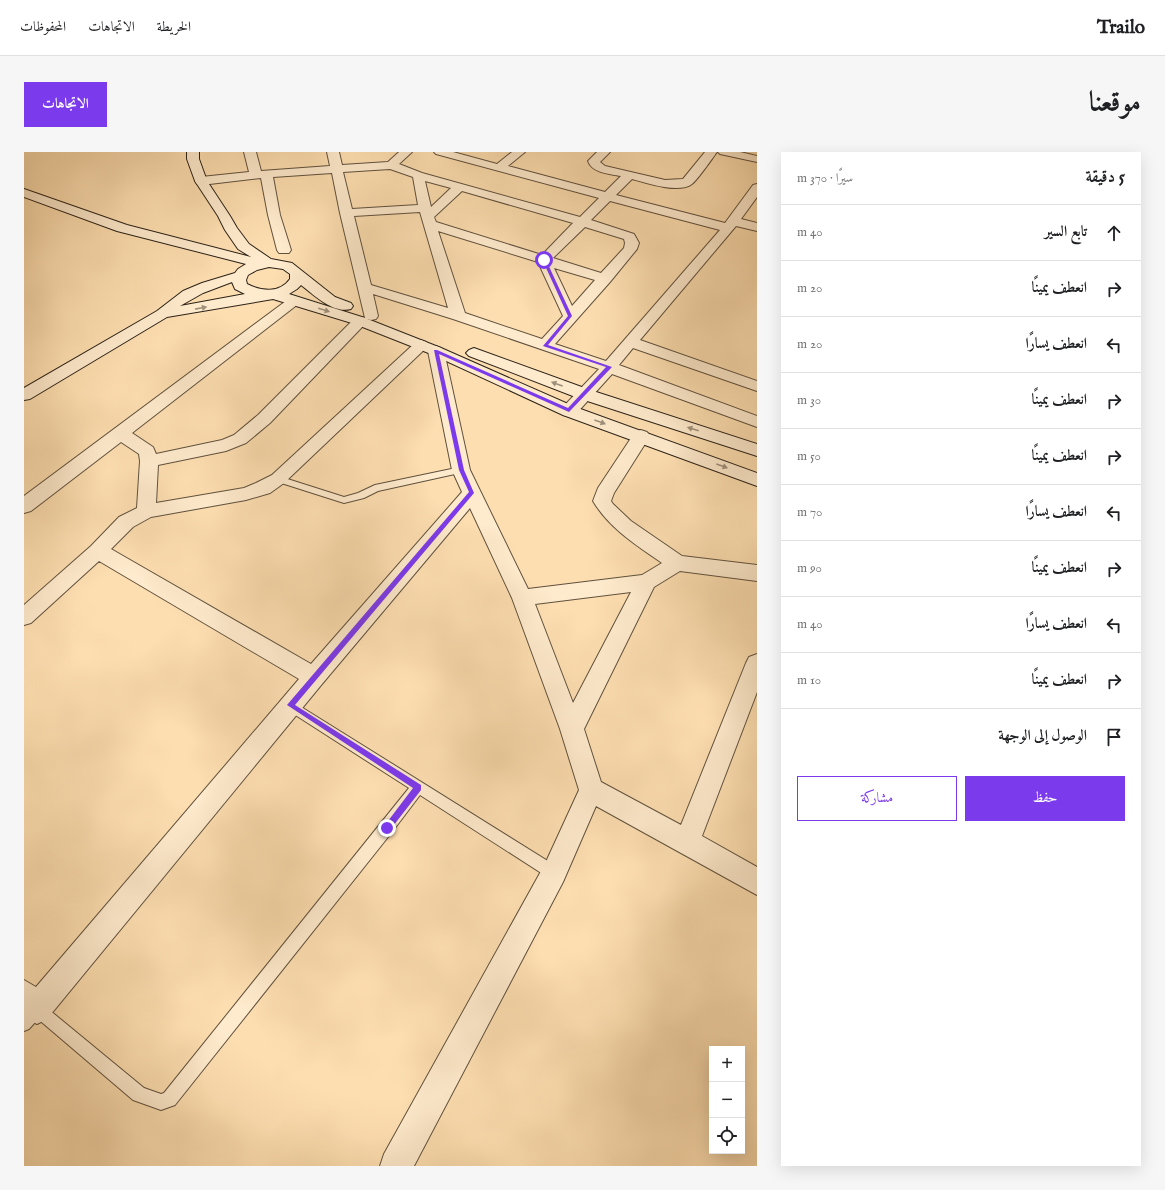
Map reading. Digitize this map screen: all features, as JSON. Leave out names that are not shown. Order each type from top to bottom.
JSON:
[{"type":"street","points":[[193,152],[193,158],[201,181],[224,216],[231,230],[243,246],[265,264]]},
{"type":"street","points":[[250,152],[261,174],[284,250]]},
{"type":"street","points":[[149,460],[226,445],[240,439],[264,419],[365,318],[364,287],[333,152]]},
{"type":"street","points":[[391,166],[406,152]]},
{"type":"street","points":[[440,152],[606,197],[731,224],[757,227]]},
{"type":"street","points":[[499,168],[519,152]]},
{"type":"street","points":[[589,152],[602,153]]},
{"type":"street","points":[[602,153],[594,161],[597,166],[601,168],[665,184],[687,182],[711,152]]},
{"type":"street","points":[[724,152],[757,160]]},
{"type":"street","points":[[201,181],[261,174],[336,168],[391,166],[582,221],[629,237],[632,243],[630,249],[545,346]]},
{"type":"street","points":[[418,175],[428,216],[458,316]]},
{"type":"street","points":[[544,260],[629,175]]},
{"type":"street","points":[[428,216],[460,187]]},
{"type":"street","points":[[569,411],[609,367],[731,224],[757,188]]},
{"type":"street","points":[[24,192],[122,228],[180,244],[265,264],[285,265],[296,272],[298,276],[330,300],[428,348],[569,411],[641,436],[757,480]]},
{"type":"street","points":[[346,213],[428,216],[544,260],[605,279]]},
{"type":"street","points":[[180,244],[240,275]]},
{"type":"street","points":[[544,260],[570,316]]},
{"type":"street","points":[[24,395],[162,314],[173,303],[189,294],[211,284],[240,275],[249,268],[265,264]]},
{"type":"street","points":[[240,275],[238,281],[240,286],[254,294],[268,295],[365,318],[584,394],[757,450]]},
{"type":"street","points":[[162,314],[288,290],[298,281],[298,276]]},
{"type":"street","points":[[364,287],[458,316],[609,367],[757,422]]},
{"type":"street","points":[[24,506],[295,301]]},
{"type":"street","points":[[630,342],[757,386]]},
{"type":"street","points":[[396,1166],[554,873],[591,790],[572,729],[522,598],[461,470],[428,348]]},
{"type":"street","points":[[24,617],[98,551],[126,522],[146,512],[246,494],[263,488],[278,479],[428,348]]},
{"type":"street","points":[[120,433],[147,451],[149,460],[146,512]]},
{"type":"street","points":[[641,436],[605,493],[602,501],[604,506],[630,529],[677,563],[757,573]]},
{"type":"street","points":[[28,1009],[472,493]]},
{"type":"street","points":[[98,551],[314,677]]},
{"type":"street","points":[[522,598],[646,582],[677,563]]},
{"type":"street","points":[[572,729],[646,582]]},
{"type":"street","points":[[687,842],[757,663]]},
{"type":"street","points":[[591,790],[757,882]]},
{"type":"lane","points":[[278,479],[344,500],[361,496],[375,488],[461,470]]},
{"type":"lane","points":[[290,705],[554,873]]},
{"type":"lane","points":[[28,1009],[139,1094],[161,1102],[169,1099],[387,828],[418,787]]},
{"type":"route","points":[[387,828],[418,787],[290,705],[472,493],[461,470],[436,350],[569,411],[609,367],[545,346],[570,316],[544,260]]}]
